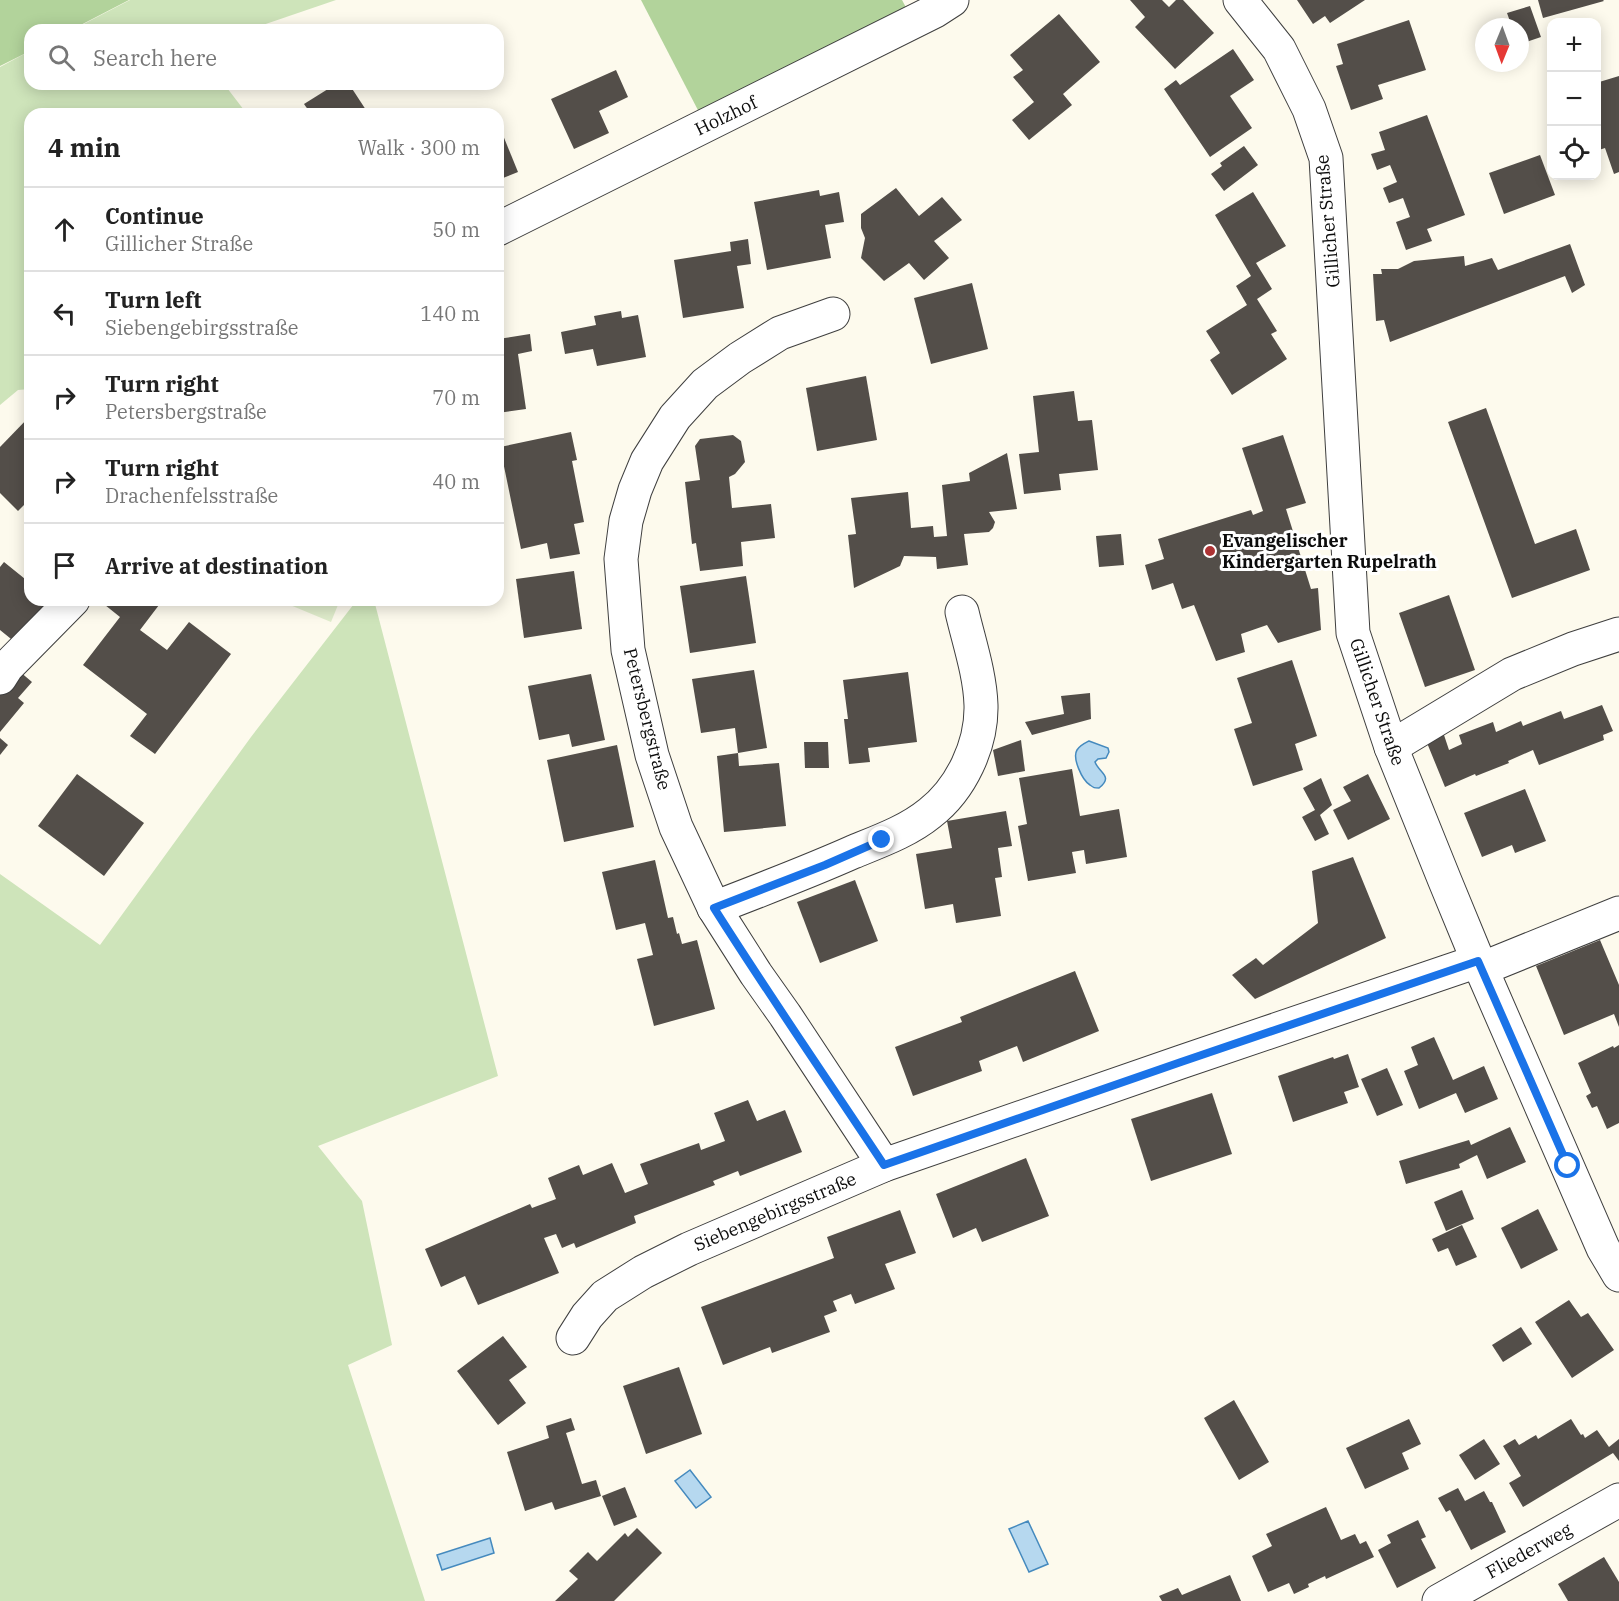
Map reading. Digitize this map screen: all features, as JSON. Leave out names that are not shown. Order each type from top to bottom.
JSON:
[{"type":"street","name":"Holzhof","points":[[504,226],[935,11],[952,0]]},
{"type":"street","name":"Gillicher Straße","points":[[1240,0],[1279,50],[1309,110],[1326,158],[1353,633],[1391,747],[1479,965],[1603,1248],[1619,1275]]},
{"type":"street","name":"Petersbergstraße","points":[[833,314],[780,333],[740,358],[705,384],[675,417],[648,461],[635,490],[626,522],[621,559],[628,650],[652,755],[676,827],[714,908],[884,1165]]},
{"type":"street","points":[[0,678],[7,667],[67,606]]},
{"type":"street","points":[[714,908],[825,865],[908,828],[931,813],[952,791],[965,770],[974,746],[981,705],[962,612]]},
{"type":"street","points":[[1391,747],[1512,675],[1573,649],[1619,634]]},
{"type":"street","name":"Siebengebirgsstraße","points":[[573,1338],[587,1316],[605,1296],[643,1272],[689,1248],[884,1165],[1181,1062],[1479,965],[1619,912]]},
{"type":"street","name":"Fliederweg","points":[[1439,1601],[1619,1500]]},
{"type":"green space","points":[[0,0],[129,0],[83,24],[24,24],[24,54],[0,66]]},
{"type":"green space","points":[[130,0],[336,0],[266,24],[84,24]]},
{"type":"green space","points":[[641,0],[902,0],[909,13],[701,116]]},
{"type":"green space","points":[[24,54],[24,90],[229,90],[242,108],[24,108],[24,390],[18,390],[0,405],[0,67]]},
{"type":"green space","points":[[292,606],[338,606],[331,622]]},
{"type":"green space","points":[[352,606],[376,606],[498,1076],[318,1146],[362,1201],[392,1345],[348,1365],[425,1601],[0,1601],[0,874],[100,945],[251,737]]},
{"type":"water","points":[[1089,741],[1108,748],[1109,752],[1106,758],[1095,762],[1105,777],[1099,788],[1087,782],[1077,763],[1077,750]]},
{"type":"water","points":[[690,1470],[711,1497],[696,1508],[675,1481]]},
{"type":"water","points":[[1028,1521],[1048,1564],[1029,1572],[1009,1529]]},
{"type":"water","points":[[490,1538],[494,1553],[442,1570],[437,1555]]},
{"type":"building","points":[[1130,0],[1162,0],[1169,7],[1176,0],[1183,0],[1214,33],[1175,69],[1135,27],[1145,17]]},
{"type":"building","points":[[1297,0],[1365,0],[1330,23],[1325,16],[1313,24]]},
{"type":"building","points":[[1538,0],[1603,0],[1604,1],[1543,18]]},
{"type":"building","points":[[1530,6],[1541,37],[1529,41],[1529,18],[1509,18],[1507,13]]},
{"type":"building","points":[[1059,14],[1100,62],[1063,94],[1072,105],[1029,140],[1012,120],[1034,102],[1013,77],[1023,70],[1010,55]]},
{"type":"building","points":[[1409,20],[1426,70],[1378,85],[1383,99],[1351,110],[1336,66],[1343,64],[1337,44]]},
{"type":"building","points":[[1233,49],[1254,80],[1230,96],[1252,128],[1210,157],[1164,89],[1176,80],[1180,85]]},
{"type":"building","points":[[616,70],[628,97],[599,111],[609,133],[574,149],[551,99]]},
{"type":"building","points":[[1619,76],[1619,172],[1614,174],[1605,148],[1601,149],[1601,81]]},
{"type":"building","points":[[326,90],[353,90],[365,108],[307,108],[304,104]]},
{"type":"building","points":[[1427,115],[1465,215],[1427,229],[1432,241],[1406,250],[1396,222],[1410,217],[1403,198],[1389,203],[1383,188],[1397,182],[1390,165],[1377,170],[1371,154],[1385,150],[1379,132]]},
{"type":"building","points":[[504,138],[518,172],[504,178]]},
{"type":"building","points":[[1244,146],[1258,165],[1224,191],[1211,174],[1222,166],[1220,163]]},
{"type":"building","points":[[1540,155],[1547,180],[1549,180],[1555,195],[1504,214],[1489,173]]},
{"type":"building","points":[[896,188],[919,216],[942,197],[962,220],[934,241],[949,258],[924,280],[909,263],[884,281],[861,258],[865,238],[861,228],[861,214]]},
{"type":"building","points":[[819,190],[820,196],[839,192],[844,222],[825,225],[831,258],[767,270],[754,202]]},
{"type":"building","points":[[1253,192],[1286,246],[1256,263],[1272,289],[1257,299],[1277,331],[1271,334],[1287,359],[1232,395],[1210,360],[1220,353],[1206,331],[1247,305],[1236,286],[1251,276],[1215,215]]},
{"type":"building","points":[[748,239],[751,264],[737,266],[744,308],[683,318],[674,260],[731,251],[730,242]]},
{"type":"building","points":[[1570,244],[1585,285],[1572,293],[1565,276],[1390,342],[1384,320],[1376,321],[1373,274],[1382,274],[1381,269],[1398,269],[1414,261],[1464,256],[1465,266],[1492,258],[1498,270]]},
{"type":"building","points":[[972,283],[988,349],[931,364],[914,298]]},
{"type":"building","points":[[621,311],[622,318],[638,315],[646,357],[597,366],[593,349],[565,354],[561,332],[596,325],[594,316]]},
{"type":"building","points":[[530,334],[532,351],[518,354],[526,409],[504,412],[504,338]]},
{"type":"building","points":[[866,376],[877,440],[817,451],[806,388]]},
{"type":"building","points":[[1074,391],[1078,421],[1092,420],[1098,470],[1059,474],[1061,490],[1024,494],[1019,454],[1039,452],[1033,396]]},
{"type":"building","points":[[1486,408],[1535,544],[1576,529],[1590,570],[1512,598],[1448,422]]},
{"type":"building","points":[[24,422],[24,505],[18,511],[0,493],[0,447]]},
{"type":"building","points":[[571,432],[577,460],[572,461],[584,522],[574,524],[580,554],[550,559],[547,543],[521,549],[504,466],[504,446]]},
{"type":"building","points":[[733,435],[741,441],[745,462],[735,474],[729,477],[732,508],[771,504],[775,538],[741,542],[743,566],[700,571],[696,543],[692,544],[685,482],[700,480],[695,446],[700,439]]},
{"type":"building","points":[[1283,435],[1306,503],[1286,509],[1311,589],[1318,588],[1321,630],[1278,643],[1267,625],[1241,634],[1245,652],[1216,661],[1194,605],[1182,609],[1173,583],[1152,590],[1145,565],[1164,559],[1158,539],[1251,510],[1253,515],[1263,511],[1242,448]]},
{"type":"building","points":[[1007,453],[1017,509],[989,512],[995,522],[989,532],[964,534],[968,565],[937,569],[936,557],[904,556],[900,566],[854,588],[848,535],[856,534],[851,498],[908,492],[911,528],[933,526],[934,537],[947,536],[942,485],[970,481],[969,473]]},
{"type":"building","points":[[1121,534],[1124,565],[1099,567],[1096,536]]},
{"type":"building","points":[[4,562],[24,578],[24,606],[47,606],[21,647],[0,630],[0,567]]},
{"type":"building","points":[[574,571],[582,629],[524,638],[516,579]]},
{"type":"building","points":[[746,576],[756,643],[690,653],[680,586]]},
{"type":"building","points":[[1449,595],[1475,670],[1425,687],[1399,613]]},
{"type":"building","points":[[106,606],[158,606],[140,630],[167,650],[189,622],[231,654],[155,754],[130,736],[147,714],[83,665],[120,617]]},
{"type":"building","points":[[1292,660],[1317,736],[1295,744],[1303,770],[1253,786],[1234,729],[1252,723],[1237,678]]},
{"type":"building","points":[[754,670],[767,748],[738,753],[735,728],[701,733],[692,679]]},
{"type":"building","points":[[19,671],[32,682],[18,698],[24,703],[0,732],[0,694]]},
{"type":"building","points":[[908,672],[917,742],[868,748],[870,762],[849,764],[844,719],[848,719],[843,680]]},
{"type":"building","points":[[591,674],[605,740],[572,747],[569,734],[539,740],[528,686]]},
{"type":"building","points":[[1090,693],[1091,719],[1032,735],[1025,722],[1064,714],[1061,696]]},
{"type":"building","points":[[1602,705],[1613,731],[1603,735],[1604,740],[1539,765],[1533,750],[1508,761],[1509,763],[1445,787],[1425,738],[1442,729],[1449,750],[1462,744],[1459,735],[1493,722],[1496,732],[1521,721],[1523,726],[1561,711],[1564,719]]},
{"type":"building","points":[[0,738],[8,745],[0,755]]},
{"type":"building","points":[[1021,740],[1025,771],[998,776],[993,750]]},
{"type":"building","points":[[804,742],[828,742],[829,768],[805,768]]},
{"type":"building","points":[[617,745],[634,827],[564,842],[547,760]]},
{"type":"building","points":[[738,753],[739,766],[779,763],[786,826],[724,832],[717,756]]},
{"type":"building","points":[[1072,769],[1080,816],[1119,809],[1127,857],[1086,864],[1084,850],[1072,852],[1076,873],[1028,881],[1018,826],[1027,824],[1019,778]]},
{"type":"building","points":[[77,774],[144,823],[104,876],[38,826]]},
{"type":"building","points":[[1368,774],[1390,819],[1348,840],[1333,810],[1351,801],[1343,787]]},
{"type":"building","points":[[1321,778],[1332,805],[1320,815],[1329,834],[1315,841],[1302,817],[1315,810],[1303,788]]},
{"type":"building","points":[[1525,789],[1546,841],[1515,853],[1512,845],[1482,857],[1464,813]]},
{"type":"building","points":[[1006,811],[1012,846],[998,848],[1002,877],[995,878],[1001,916],[956,923],[953,904],[925,909],[916,854],[952,848],[947,821]]},
{"type":"building","points":[[1353,857],[1386,938],[1255,999],[1232,975],[1256,958],[1263,965],[1318,923],[1312,871]]},
{"type":"building","points":[[655,860],[668,918],[673,917],[682,944],[697,940],[715,1009],[654,1026],[637,959],[653,955],[645,923],[616,930],[602,872]]},
{"type":"building","points":[[855,880],[878,941],[820,963],[797,902]]},
{"type":"building","points":[[1600,940],[1619,985],[1619,1027],[1614,1014],[1564,1035],[1536,966]]},
{"type":"building","points":[[1075,971],[1099,1031],[1023,1062],[1017,1046],[979,1061],[982,1071],[913,1096],[895,1047],[962,1022],[960,1017]]},
{"type":"building","points":[[1434,1037],[1453,1080],[1484,1066],[1498,1099],[1465,1113],[1456,1093],[1419,1109],[1404,1071],[1418,1065],[1411,1047]]},
{"type":"building","points":[[1619,1045],[1619,1123],[1607,1129],[1597,1106],[1592,1108],[1586,1096],[1591,1093],[1578,1063]]},
{"type":"building","points":[[1348,1054],[1359,1087],[1344,1092],[1348,1103],[1293,1122],[1278,1076]]},
{"type":"building","points":[[1387,1068],[1403,1105],[1377,1116],[1361,1079]]},
{"type":"building","points":[[1212,1093],[1232,1154],[1151,1181],[1131,1119]]},
{"type":"building","points":[[748,1100],[757,1121],[785,1110],[802,1152],[740,1176],[738,1171],[713,1181],[715,1185],[634,1216],[636,1223],[576,1248],[574,1243],[562,1248],[556,1234],[544,1238],[559,1273],[478,1305],[465,1276],[441,1287],[425,1249],[530,1204],[532,1208],[556,1199],[548,1178],[579,1165],[583,1175],[612,1163],[625,1193],[648,1184],[640,1164],[699,1143],[701,1150],[725,1141],[714,1113]]},
{"type":"building","points":[[1510,1127],[1526,1162],[1487,1179],[1477,1155],[1459,1164],[1460,1168],[1406,1184],[1399,1161],[1469,1140],[1471,1145]]},
{"type":"building","points":[[1026,1158],[1049,1216],[982,1242],[976,1228],[953,1238],[936,1194]]},
{"type":"building","points":[[1462,1190],[1474,1219],[1446,1231],[1434,1202]]},
{"type":"building","points":[[1538,1209],[1558,1250],[1521,1269],[1501,1228]]},
{"type":"building","points":[[900,1210],[916,1253],[885,1264],[895,1289],[855,1304],[851,1294],[833,1301],[837,1311],[824,1316],[830,1332],[772,1353],[770,1347],[723,1365],[701,1307],[834,1258],[827,1237]]},
{"type":"building","points":[[1462,1225],[1477,1257],[1456,1266],[1448,1248],[1438,1252],[1432,1239]]},
{"type":"building","points":[[1569,1300],[1581,1317],[1588,1313],[1614,1350],[1572,1378],[1535,1322]]},
{"type":"building","points":[[1521,1327],[1532,1344],[1503,1362],[1492,1345]]},
{"type":"building","points":[[503,1336],[527,1367],[509,1380],[526,1403],[498,1425],[457,1371]]},
{"type":"building","points":[[679,1367],[702,1434],[646,1454],[623,1386]]},
{"type":"building","points":[[1234,1400],[1269,1462],[1239,1480],[1204,1418]]},
{"type":"building","points":[[571,1418],[575,1430],[566,1433],[582,1484],[596,1480],[601,1496],[555,1510],[552,1502],[525,1511],[507,1452],[549,1438],[546,1426]]},
{"type":"building","points":[[1409,1419],[1421,1444],[1402,1453],[1409,1469],[1365,1489],[1346,1448]]},
{"type":"building","points":[[1571,1419],[1585,1438],[1597,1430],[1609,1447],[1619,1439],[1619,1461],[1613,1453],[1523,1507],[1509,1483],[1521,1476],[1503,1446],[1515,1439],[1519,1445],[1536,1435],[1538,1439]]},
{"type":"building","points":[[1484,1439],[1500,1464],[1475,1480],[1459,1455]]},
{"type":"building","points":[[625,1487],[637,1517],[614,1526],[602,1496]]},
{"type":"building","points":[[1458,1488],[1465,1501],[1484,1491],[1492,1502],[1506,1532],[1471,1550],[1450,1510],[1446,1512],[1438,1498]]},
{"type":"building","points":[[1326,1507],[1341,1540],[1355,1534],[1360,1544],[1366,1541],[1374,1557],[1326,1579],[1325,1576],[1294,1594],[1289,1583],[1268,1592],[1252,1556],[1272,1546],[1266,1534]]},
{"type":"building","points":[[1418,1520],[1426,1537],[1421,1539],[1436,1568],[1397,1588],[1378,1550],[1391,1543],[1387,1535]]},
{"type":"building","points":[[637,1528],[662,1553],[614,1601],[555,1601],[578,1579],[569,1571],[588,1552],[597,1561],[625,1533],[628,1537]]},
{"type":"building","points":[[1604,1557],[1619,1582],[1619,1601],[1568,1601],[1558,1584]]},
{"type":"building","points":[[1230,1575],[1241,1601],[1162,1601],[1159,1596],[1178,1588],[1182,1595]]},
{"type":"place","name":"Evangelischer Kindergarten Rupelrath","points":[[1210,551]]},
{"type":"route","points":[[882,840],[714,908],[884,1165],[1478,961],[1568,1166]]}]
